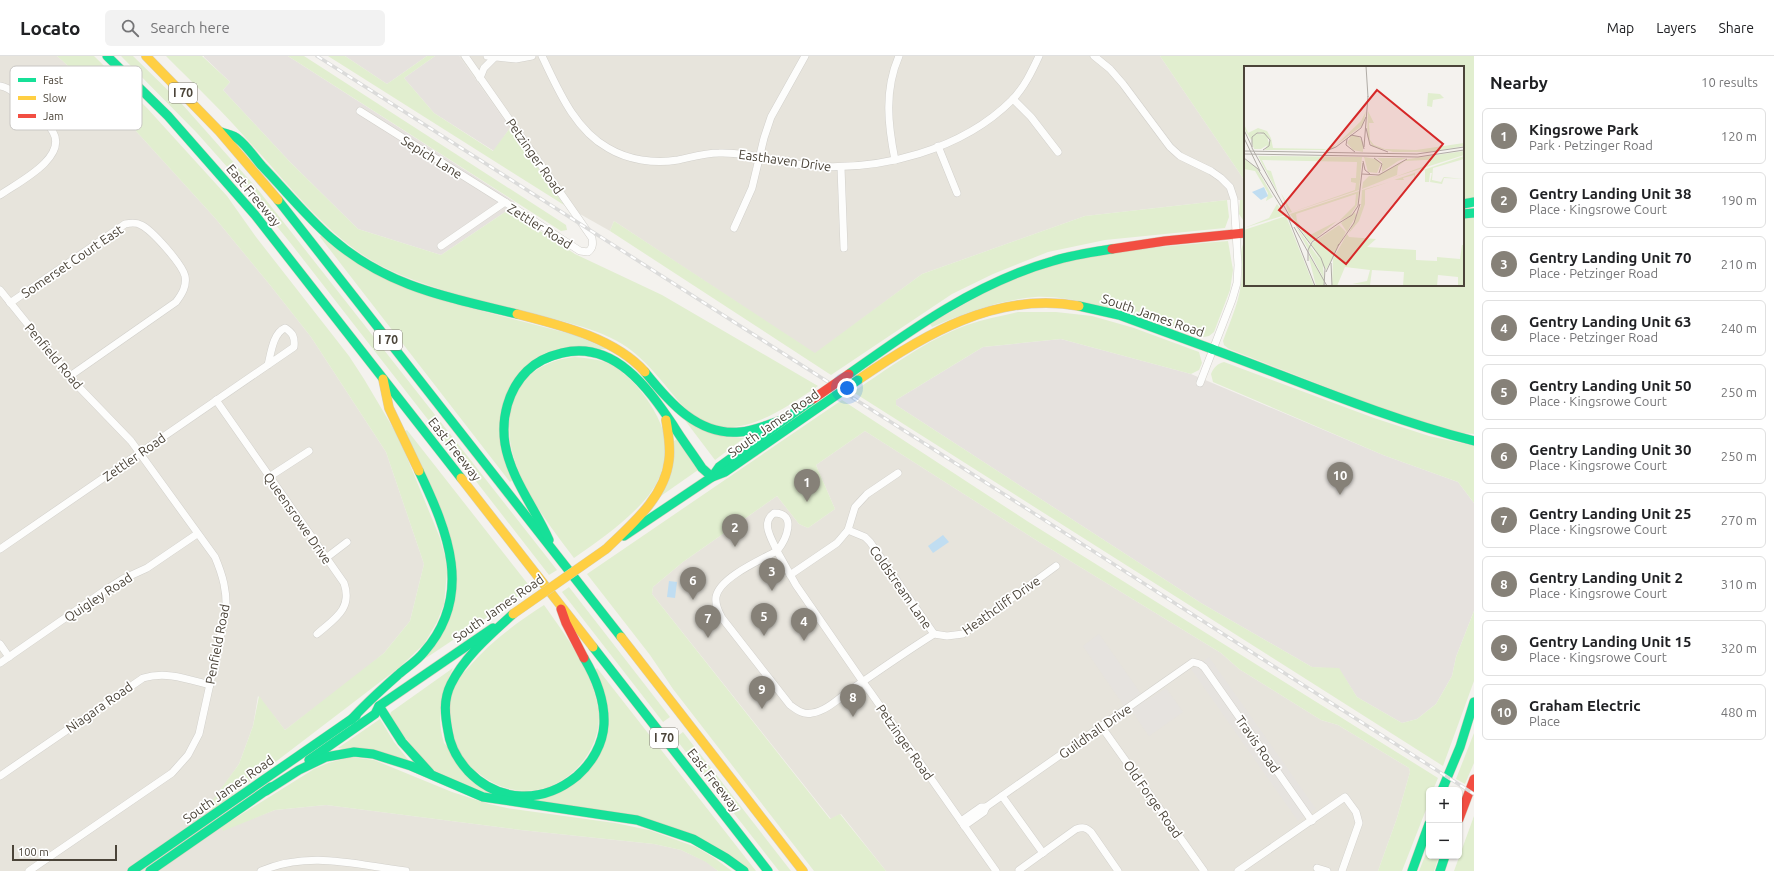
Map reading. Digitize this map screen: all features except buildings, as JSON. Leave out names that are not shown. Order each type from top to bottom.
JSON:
[{"type":"main road","name":"East Freeway","points":[[107,56],[117,66]]},
{"type":"main road","name":"East Freeway","points":[[146,56],[219,131],[292,218],[803,871]]},
{"type":"main road","name":"East Freeway","points":[[142,90],[168,116],[230,186],[382,375],[768,871]]},
{"type":"main road","points":[[219,131],[237,138],[305,214],[342,248],[368,266],[416,288],[562,326],[595,337],[616,349],[637,364],[651,378],[664,395],[708,463],[712,477]]},
{"type":"main road","points":[[1464,204],[1474,202]]},
{"type":"main road","points":[[1464,214],[1474,213]]},
{"type":"main road","name":"South James Road","points":[[712,477],[720,467],[782,420],[900,337],[959,301],[994,283],[1049,262],[1123,246],[1240,234]]},
{"type":"main road","name":"South James Road","points":[[132,871],[370,706],[379,706],[606,549],[712,477],[725,472],[913,342],[947,324],[978,313],[997,308],[1034,304],[1061,304],[1106,311],[1404,421],[1444,434],[1474,441]]},
{"type":"main road","points":[[554,552],[543,524],[516,476],[504,443],[503,422],[511,393],[521,378],[542,361],[563,352],[588,351],[602,354],[615,360],[635,376],[664,413],[702,468],[712,477]]},
{"type":"main road","points":[[351,720],[368,700],[424,653],[440,630],[449,611],[452,591],[453,572],[450,551],[429,492],[389,408],[382,375]]},
{"type":"main road","points":[[664,395],[693,420],[719,431],[741,432],[782,420]]},
{"type":"main road","points":[[606,549],[647,506],[666,477],[671,450],[669,430],[664,413]]},
{"type":"main road","points":[[513,614],[462,665],[455,675],[450,684],[445,703],[445,726],[450,746],[457,758],[465,770],[476,779],[487,787],[500,792],[514,796],[534,796],[555,791],[568,784],[581,773],[595,753],[602,737],[604,723],[604,708],[598,684],[566,625],[560,604]]},
{"type":"main road","points":[[1460,747],[1474,702]]},
{"type":"main road","points":[[379,706],[399,739],[413,756],[437,778]]},
{"type":"main road","name":"South James Road","points":[[150,871],[376,714],[379,706]]},
{"type":"main road","points":[[1443,787],[1460,747],[1474,719]]},
{"type":"main road","points":[[266,791],[299,770],[335,754],[362,753],[380,756],[437,778],[461,790],[483,797],[637,820],[670,830],[693,839],[726,858],[744,871]]},
{"type":"main road","points":[[1462,811],[1474,779]]},
{"type":"main road","points":[[1413,871],[1426,833]]},
{"type":"main road","points":[[1440,871],[1444,859]]},
{"type":"street","name":"Petzinger Road","points":[[464,56],[592,238],[593,244],[591,250],[588,252],[580,251]]},
{"type":"street","points":[[480,78],[490,57],[516,59],[532,56]]},
{"type":"street","name":"Easthaven Drive","points":[[542,56],[561,95],[575,118],[585,130],[608,148],[639,160],[660,162],[719,153],[740,154],[811,166],[841,168],[895,160],[938,146],[966,133],[984,122],[1013,99],[1032,72],[1039,56]]},
{"type":"street","points":[[734,228],[752,188],[771,117],[805,56]]},
{"type":"street","points":[[895,160],[888,127],[888,106],[892,76],[899,56]]},
{"type":"street","points":[[1094,56],[1110,69],[1123,84],[1170,147],[1188,161],[1211,171],[1230,187],[1234,199],[1240,234],[1237,283],[1232,300],[1200,383]]},
{"type":"street","points":[[0,86],[10,91]]},
{"type":"street","points":[[1013,99],[1031,117],[1058,152]]},
{"type":"street","name":"Sepich Lane","points":[[360,111],[505,202]]},
{"type":"street","points":[[0,195],[46,162],[53,154],[56,145],[54,133],[52,130]]},
{"type":"street","points":[[938,146],[957,193]]},
{"type":"street","points":[[841,168],[844,248]]},
{"type":"street","name":"Zettler Road","points":[[441,246],[505,202],[580,251]]},
{"type":"street","name":"Somerset Court East","points":[[10,302],[125,224],[136,223],[149,230],[177,261],[183,271],[185,283],[181,296],[171,306],[70,376]]},
{"type":"street","name":"Penfield Road","points":[[0,290],[70,376],[131,441],[140,453],[215,557],[223,576],[227,593],[226,611],[210,685],[198,734],[188,755],[172,773],[28,871]]},
{"type":"street","name":"Zettler Road","points":[[0,549],[216,400],[268,365],[294,347],[295,339],[291,332],[285,328],[280,330],[276,336],[268,365]]},
{"type":"street","name":"Queensrowe Drive","points":[[216,400],[344,583],[348,593],[346,603],[341,612],[317,634]]},
{"type":"street","points":[[269,477],[309,451]]},
{"type":"street","points":[[790,575],[837,543],[848,530],[855,507],[867,494],[898,473]]},
{"type":"street","name":"Petzinger Road","points":[[776,551],[783,544],[788,526],[788,520],[779,513],[774,513],[769,516],[767,526],[776,551],[790,575],[863,682],[996,871]]},
{"type":"street","name":"Coldstream Lane","points":[[848,530],[865,537],[870,542],[934,634]]},
{"type":"street","name":"Quigley Road","points":[[0,663],[104,591],[123,579],[147,568],[197,534]]},
{"type":"street","points":[[326,558],[347,542]]},
{"type":"street","points":[[776,551],[728,580],[720,587],[716,597],[716,603],[722,618],[790,705],[799,712],[811,714],[822,710],[934,634]]},
{"type":"street","name":"Heathcliff Drive","points":[[934,634],[947,636],[963,634],[1056,566]]},
{"type":"street","points":[[0,644],[9,657]]},
{"type":"street","name":"Guildhall Drive","points":[[962,823],[984,812],[986,807],[1193,662],[1204,667]]},
{"type":"street","name":"Travis Road","points":[[1204,667],[1312,821]]},
{"type":"street","name":"Niagara Road","points":[[0,776],[144,678],[155,674],[172,675],[210,685]]},
{"type":"street","name":"Old Forge Road","points":[[1102,726],[1204,871]]},
{"type":"street","points":[[1002,796],[1043,853]]},
{"type":"street","points":[[1238,871],[1345,797],[1356,812],[1359,823],[1342,871]]},
{"type":"street","points":[[1019,870],[1076,829],[1081,827],[1087,828],[1118,871]]},
{"type":"street","points":[[261,871],[285,862],[306,859],[331,860],[385,870],[406,871]]},
{"type":"street","points":[[1317,868],[1327,871]]},
{"type":"shaded area","points":[[0,56],[57,56],[68,66],[10,66],[10,130],[135,130],[215,218],[311,337],[386,452],[424,564],[410,621],[384,653],[350,681],[285,730],[258,696],[253,726],[239,764],[208,808],[223,830],[275,810],[326,805],[521,830],[654,844],[681,850],[707,862],[718,871],[0,871]]},
{"type":"shaded area","points":[[204,56],[288,56],[515,202],[508,210],[441,255],[358,229],[290,162],[223,90],[230,82]]},
{"type":"shaded area","points":[[345,56],[427,56],[387,84]]},
{"type":"shaded area","points":[[435,56],[459,56],[510,128],[494,151],[434,113],[404,78]]},
{"type":"shaded area","points":[[459,56],[1160,56],[1244,180],[1244,200],[1227,200],[1085,216],[922,274],[815,354],[614,221],[610,231],[564,205]]},
{"type":"shaded area","points":[[1061,339],[1191,374],[1383,455],[1458,482],[1474,503],[1474,611],[1456,657],[1452,676],[1436,704],[1417,719],[1402,723],[1357,697],[1339,669],[1312,667],[1201,603],[896,405],[896,400],[983,347]]},
{"type":"shaded area","points":[[865,431],[1036,540],[1221,653],[1239,669],[1321,720],[1338,725],[1409,768],[1410,772],[1397,818],[1378,871],[886,871],[841,814],[831,819],[652,594],[653,587],[683,562],[777,496],[799,524],[808,528],[835,509],[816,465]]},
{"type":"shaded area","points":[[1099,634],[1146,701],[1166,688],[1183,712],[1149,736],[1127,704],[1124,706],[1083,646]]},
{"type":"shaded area","points":[[1209,657],[1316,809],[1298,821],[1191,669]]},
{"type":"green space","points":[[57,56],[94,56],[104,66],[68,66]]},
{"type":"green space","points":[[121,56],[133,56],[182,104],[259,191],[557,570],[549,575],[292,245],[244,186],[197,133],[142,77],[142,66],[131,66]]},
{"type":"green space","points":[[166,56],[202,56],[230,82],[223,90],[290,162],[358,229],[441,255],[508,210],[575,254],[662,295],[818,386],[785,408],[750,424],[732,427],[714,425],[697,418],[680,403],[649,366],[622,344],[611,338],[593,330],[573,324],[434,287],[401,275],[378,264],[357,251],[319,219],[231,122]]},
{"type":"green space","points":[[288,56],[304,56],[566,225],[567,230],[561,231]]},
{"type":"green space","points":[[328,56],[345,56],[387,84],[427,56],[435,56],[404,78],[434,113],[493,151],[510,128],[564,205]]},
{"type":"green space","points":[[1160,56],[1474,56],[1474,198],[1464,202],[1464,66],[1244,66],[1244,180]]},
{"type":"green space","points":[[142,103],[227,196],[256,237],[349,356],[364,379],[399,438],[440,538],[447,572],[444,604],[437,622],[424,644],[401,666],[210,812],[207,808],[239,764],[253,726],[259,696],[285,730],[384,653],[410,621],[424,564],[386,452],[311,337],[215,218],[135,130],[142,130]]},
{"type":"green space","points":[[1227,200],[1229,217],[1225,228],[1105,240],[1048,252],[993,274],[952,294],[831,375],[610,231],[614,221],[815,353],[922,274],[1085,216]]},
{"type":"green space","points":[[1240,200],[1244,200],[1244,222],[1239,214]]},
{"type":"green space","points":[[1474,218],[1474,434],[1462,433],[1411,420],[1229,349],[1224,345],[1223,341],[1240,292],[1242,275],[1241,253],[1244,243],[1244,286],[1464,286],[1464,219]]},
{"type":"green space","points":[[321,235],[447,302],[575,335],[607,349],[557,350],[504,399],[513,480],[510,482],[320,237]]},
{"type":"green space","points":[[1228,241],[1233,270],[1230,290],[1214,332],[1209,336],[1204,337],[1135,314],[1078,301],[1049,297],[1035,297],[1008,301],[969,312],[932,327],[930,324],[1010,280],[1062,263],[1117,252]]},
{"type":"green space","points":[[1018,312],[1056,312],[1092,316],[1134,328],[1199,352],[1202,363],[1199,370],[1191,374],[1061,339],[983,347],[896,400],[896,405],[1201,603],[1312,667],[1339,668],[1357,697],[1402,723],[1417,719],[1436,704],[1452,676],[1456,657],[1474,611],[1474,681],[1443,766],[853,392],[922,346],[937,338],[967,325]]},
{"type":"green space","points":[[575,357],[605,362],[627,376],[647,399],[655,412],[665,439],[666,451],[659,477],[652,491],[643,502],[621,523],[574,558],[533,500],[513,456],[509,434],[511,411],[519,389],[524,382],[543,366],[558,360]]},
{"type":"green space","points":[[1224,362],[1374,418],[1429,436],[1474,446],[1474,503],[1458,482],[1383,455],[1213,382],[1212,372],[1218,365]]},
{"type":"green space","points":[[842,400],[1027,521],[1438,778],[1434,787],[1426,787],[1426,810],[1402,871],[1378,871],[1397,818],[1410,772],[1409,768],[1338,725],[1321,720],[1239,669],[1221,653],[1036,540],[865,431],[816,465],[835,509],[808,528],[799,524],[777,496],[683,562],[653,587],[652,594],[830,819],[840,814],[886,871],[814,871],[673,689],[650,655],[587,574]]},
{"type":"green space","points":[[684,419],[726,437],[744,438],[715,460]]},
{"type":"green space","points":[[407,430],[531,588],[426,658],[456,580],[405,431]]},
{"type":"green space","points":[[677,439],[698,470],[658,498],[674,441]]},
{"type":"green space","points":[[569,587],[670,717],[663,722],[562,592]]},
{"type":"green space","points":[[544,605],[561,629],[584,667],[595,694],[599,720],[593,744],[588,754],[577,768],[565,778],[551,786],[537,790],[522,791],[506,788],[491,782],[474,770],[462,758],[456,747],[450,700],[456,682],[476,659],[503,634]]},
{"type":"green space","points":[[453,668],[445,687],[441,705],[440,724],[444,743],[489,792],[488,795],[431,769],[389,718],[391,712]]},
{"type":"green space","points":[[597,668],[756,871],[748,871],[694,837],[530,800],[545,798],[602,749],[595,670]]},
{"type":"green space","points":[[380,719],[394,742],[410,762],[338,748]]},
{"type":"green space","points":[[683,732],[791,871],[779,871],[675,738]]},
{"type":"green space","points":[[1474,733],[1474,763],[1465,784],[1456,779]]},
{"type":"green space","points":[[351,757],[374,760],[452,792],[489,804],[507,808],[615,823],[649,830],[696,847],[732,871],[718,871],[706,862],[681,850],[654,844],[521,830],[326,805],[275,810],[223,831],[221,827],[314,769],[328,763]]},
{"type":"green space","points":[[1474,816],[1474,871],[1454,871],[1458,859],[1462,859],[1462,849]]},
{"type":"green space","points":[[1426,854],[1426,859],[1438,859],[1434,871],[1419,871]]},
{"type":"water","points":[[943,535],[949,542],[933,553],[928,546]]},
{"type":"water","points":[[669,581],[677,582],[675,598],[667,597]]},
{"type":"railway","points":[[317,56],[1474,794]]},
{"type":"traffic: fast","points":[[107,56],[117,66]]},
{"type":"traffic: fast","points":[[142,90],[168,116],[255,215],[461,478]]},
{"type":"traffic: fast","points":[[221,132],[234,136],[241,142],[304,212],[322,230],[352,255],[396,279],[419,288],[466,302],[517,314]]},
{"type":"traffic: fast","points":[[278,200],[621,637]]},
{"type":"traffic: fast","points":[[1464,204],[1474,202]]},
{"type":"traffic: fast","points":[[1464,214],[1474,213]]},
{"type":"traffic: fast","points":[[849,374],[946,308],[998,281],[1025,270],[1060,259],[1112,249]]},
{"type":"traffic: fast","points":[[1079,306],[1119,315],[1212,349]]},
{"type":"traffic: fast","points":[[1212,349],[1374,410],[1440,432],[1474,441]]},
{"type":"traffic: fast","points":[[549,540],[512,469],[505,444],[504,424],[507,405],[520,379],[534,365],[552,356],[562,353],[581,351],[598,354],[613,360],[628,370],[652,396],[702,468],[712,477]]},
{"type":"traffic: fast","points":[[645,372],[664,395],[686,415],[711,429],[725,432],[740,432],[756,429],[782,420]]},
{"type":"traffic: fast","points":[[822,405],[858,380]]},
{"type":"traffic: fast","points":[[712,477],[719,467],[813,399]]},
{"type":"traffic: fast","points":[[624,536],[712,477],[725,472],[822,405]]},
{"type":"traffic: fast","points":[[351,720],[380,691],[424,652],[439,630],[448,608],[452,586],[451,563],[447,540],[430,494],[419,471]]},
{"type":"traffic: fast","points":[[513,614],[487,638],[463,664],[448,690],[445,708],[449,737],[464,767],[480,782],[507,794],[521,796],[536,795],[550,792],[564,785],[582,771],[596,753],[604,724],[603,706],[599,690],[584,658]]},
{"type":"traffic: fast","points":[[309,760],[375,714],[379,706],[493,628]]},
{"type":"traffic: fast","points":[[593,647],[768,871]]},
{"type":"traffic: fast","points":[[1443,787],[1460,747],[1474,702]]},
{"type":"traffic: fast","points":[[379,706],[402,742],[430,773]]},
{"type":"traffic: fast","points":[[132,871],[356,716]]},
{"type":"traffic: fast","points":[[266,791],[299,770],[326,757],[354,752],[373,754],[411,766],[483,797],[637,820],[693,839],[726,858],[744,871]]},
{"type":"traffic: fast","points":[[150,871],[271,787]]},
{"type":"traffic: fast","points":[[1412,871],[1426,832]]},
{"type":"traffic: fast","points":[[1440,871],[1444,859]]},
{"type":"traffic: slow","points":[[146,56],[219,131],[278,200]]},
{"type":"traffic: slow","points":[[858,380],[908,347],[962,320],[990,311],[1019,305],[1048,303],[1079,306]]},
{"type":"traffic: slow","points":[[517,314],[586,334],[618,350],[633,360],[645,372]]},
{"type":"traffic: slow","points":[[383,379],[389,408],[419,471]]},
{"type":"traffic: slow","points":[[606,549],[636,520],[654,498],[661,486],[670,455],[666,420]]},
{"type":"traffic: slow","points":[[461,478],[593,647]]},
{"type":"traffic: slow","points":[[513,614],[606,549]]},
{"type":"traffic: slow","points":[[621,637],[803,871]]},
{"type":"traffic: jam","points":[[1112,249],[1165,241],[1244,233]]},
{"type":"traffic: jam","points":[[813,399],[849,374]]},
{"type":"traffic: jam","points":[[561,609],[566,623],[584,658]]},
{"type":"traffic: jam","points":[[1462,811],[1474,779]]},
{"type":"place","name":"Graham Electric","points":[[1340,495]]},
{"type":"place","name":"Kingsrowe Park","points":[[807,502]]},
{"type":"place","name":"Gentry Landing Unit 38","points":[[735,547]]},
{"type":"place","name":"Gentry Landing Unit 70","points":[[772,591]]},
{"type":"place","name":"Gentry Landing Unit 30","points":[[693,600]]},
{"type":"place","name":"Gentry Landing Unit 50","points":[[764,636]]},
{"type":"place","name":"Gentry Landing Unit 25","points":[[708,638]]},
{"type":"place","name":"Gentry Landing Unit 63","points":[[804,641]]},
{"type":"place","name":"Gentry Landing Unit 15","points":[[762,709]]},
{"type":"place","name":"Gentry Landing Unit 2","points":[[853,717]]}]
